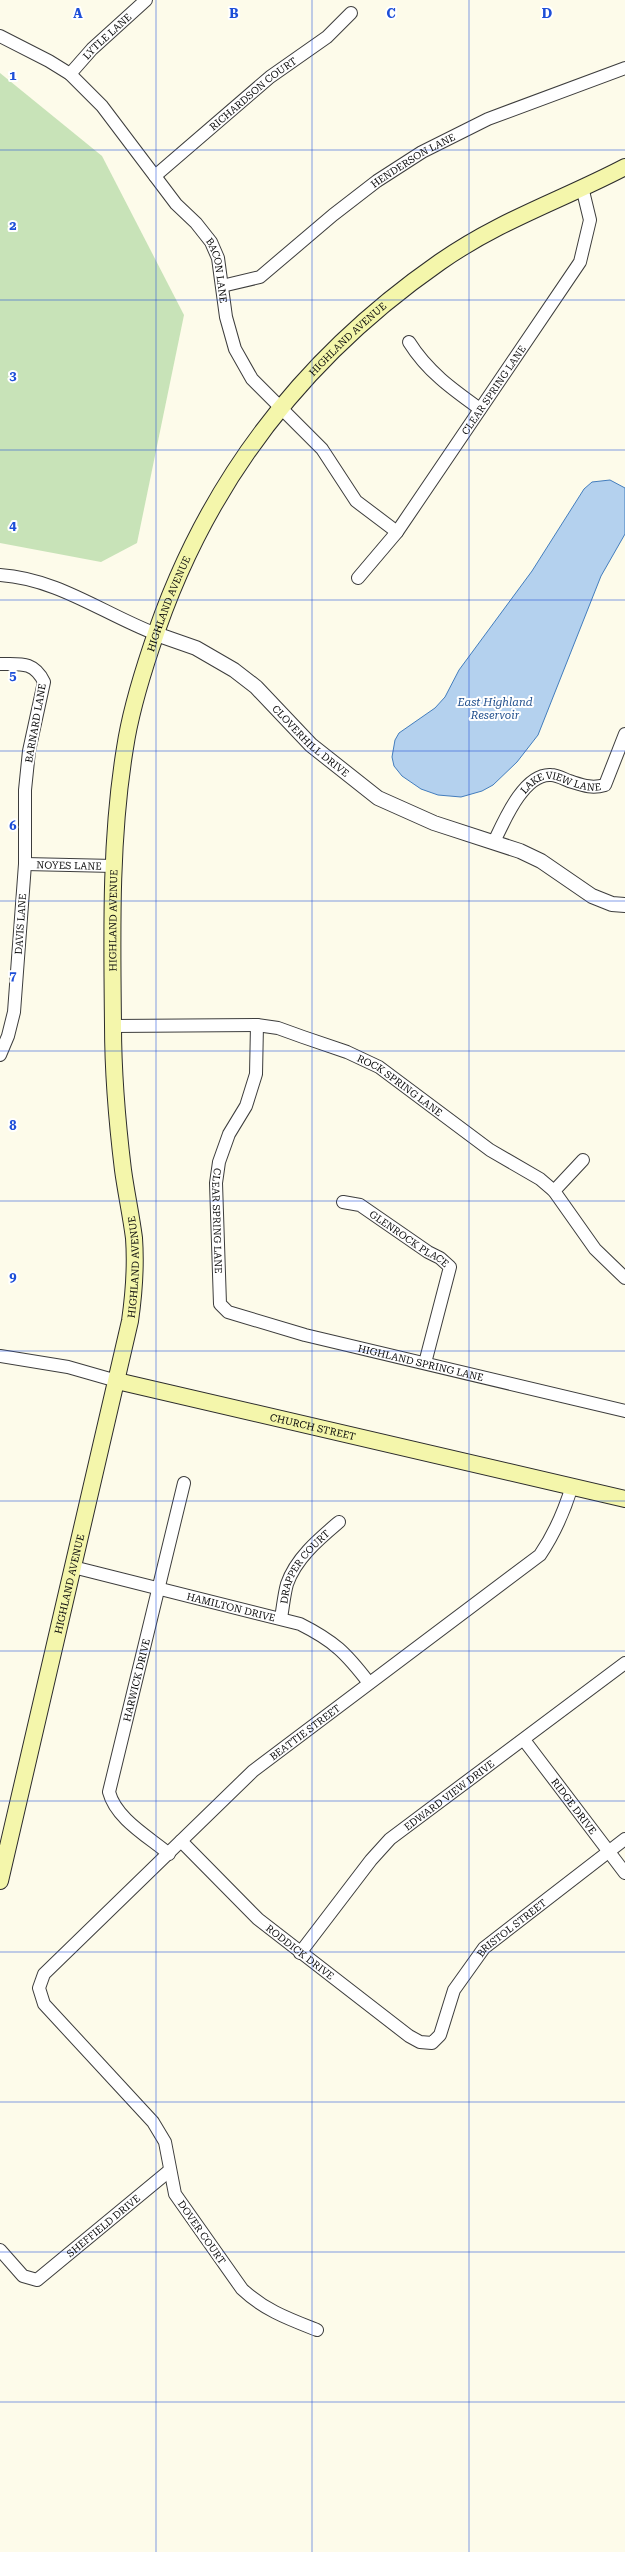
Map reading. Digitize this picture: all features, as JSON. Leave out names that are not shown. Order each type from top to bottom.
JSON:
[{"type":"main road","name":"HIGHLAND AVENUE","points":[[0,1881],[130,1321],[135,1274],[134,1238],[115,1095],[113,1026],[114,866],[119,787],[125,743],[137,693],[175,581],[222,488],[280,408],[325,359],[386,302],[443,260],[506,221],[625,167]]},
{"type":"main road","name":"CHURCH STREET","points":[[117,1381],[625,1499]]},
{"type":"street","name":"LYTLE LANE","points":[[70,74],[92,49],[146,0]]},
{"type":"street","name":"RICHARDSON COURT","points":[[155,176],[270,76],[327,37],[351,12]]},
{"type":"street","name":"BACON LANE","points":[[0,36],[49,61],[70,74],[102,106],[155,176],[211,242],[218,258],[226,317],[235,349],[252,378],[280,408],[310,434],[322,449],[356,501],[397,532]]},
{"type":"street","name":"HENDERSON LANE","points":[[222,286],[260,277],[333,215],[377,181],[422,152],[488,120],[625,68]]},
{"type":"street","name":"CLEAR SPRING LANE","points":[[358,578],[397,532],[580,262],[590,220],[582,187]]},
{"type":"street","points":[[409,342],[418,358],[438,378],[480,409]]},
{"type":"street","name":"CLOVERHILL DRIVE","points":[[0,575],[25,577],[58,587],[128,623],[196,648],[234,670],[256,688],[311,745],[378,798],[434,823],[494,842],[541,861],[592,896],[612,904],[625,905]]},
{"type":"street","name":"BARNARD LANE","points":[[0,664],[19,664],[34,667],[39,672],[44,682],[29,751],[25,790],[24,864]]},
{"type":"street","name":"LAKE VIEW LANE","points":[[494,842],[507,816],[528,784],[540,776],[552,775],[596,788],[605,784],[625,734]]},
{"type":"street","name":"NOYES LANE","points":[[24,864],[114,866]]},
{"type":"street","name":"DAVIS LANE","points":[[0,1055],[8,1036],[14,1012],[24,864]]},
{"type":"street","name":"CLEAR SPRING LANE","points":[[220,1304],[217,1176],[219,1162],[229,1134],[246,1106],[256,1074],[257,1025]]},
{"type":"street","name":"ROCK SPRING LANE","points":[[113,1026],[257,1025],[278,1028],[348,1052],[379,1067],[490,1150],[540,1179],[554,1191],[595,1249],[625,1278]]},
{"type":"street","points":[[554,1191],[583,1160]]},
{"type":"street","name":"GLENROCK PLACE","points":[[343,1202],[360,1205],[428,1252],[440,1258],[450,1267],[425,1363]]},
{"type":"street","name":"HIGHLAND SPRING LANE","points":[[220,1304],[228,1312],[305,1335],[625,1412]]},
{"type":"street","name":"CHURCH STREET","points":[[0,1356],[68,1367],[117,1381]]},
{"type":"street","name":"HARWICK DRIVE","points":[[169,1854],[120,1814],[112,1803],[110,1792],[184,1484]]},
{"type":"street","name":"BEATTIE STREET","points":[[39,1988],[44,1974],[169,1854],[252,1771],[540,1555],[553,1536],[564,1513],[572,1486]]},
{"type":"street","name":"DRAPPER COURT","points":[[281,1618],[287,1584],[296,1566],[317,1540],[339,1522]]},
{"type":"street","name":"HAMILTON DRIVE","points":[[73,1567],[300,1624],[322,1634],[343,1650],[369,1683]]},
{"type":"street","name":"EDWARD VIEW DRIVE","points":[[300,1953],[371,1860],[390,1839],[625,1663]]},
{"type":"street","name":"RIDGE DRIVE","points":[[524,1740],[625,1873]]},
{"type":"street","name":"BRISTOL STREET","points":[[432,2043],[440,2035],[454,1990],[484,1948],[625,1839]]},
{"type":"street","name":"RODDICK DRIVE","points":[[181,1841],[258,1919],[300,1953],[409,2036],[420,2042],[432,2043]]},
{"type":"street","name":"DOVER COURT","points":[[39,1988],[44,2004],[153,2122],[165,2142],[169,2171],[175,2194],[242,2289],[254,2301],[273,2313],[317,2330]]},
{"type":"street","name":"SHEFFIELD DRIVE","points":[[0,2250],[23,2276],[37,2280],[169,2171]]},
{"type":"green space","points":[[0,73],[102,156],[184,315],[137,543],[101,562],[0,543]]},
{"type":"water","name":"East Highland Reservoir","points":[[610,480],[625,488],[625,534],[601,576],[538,735],[517,762],[493,785],[482,791],[461,797],[438,795],[421,789],[402,776],[394,766],[392,757],[395,740],[399,733],[435,708],[445,697],[459,670],[532,571],[584,489],[592,482]]}]
